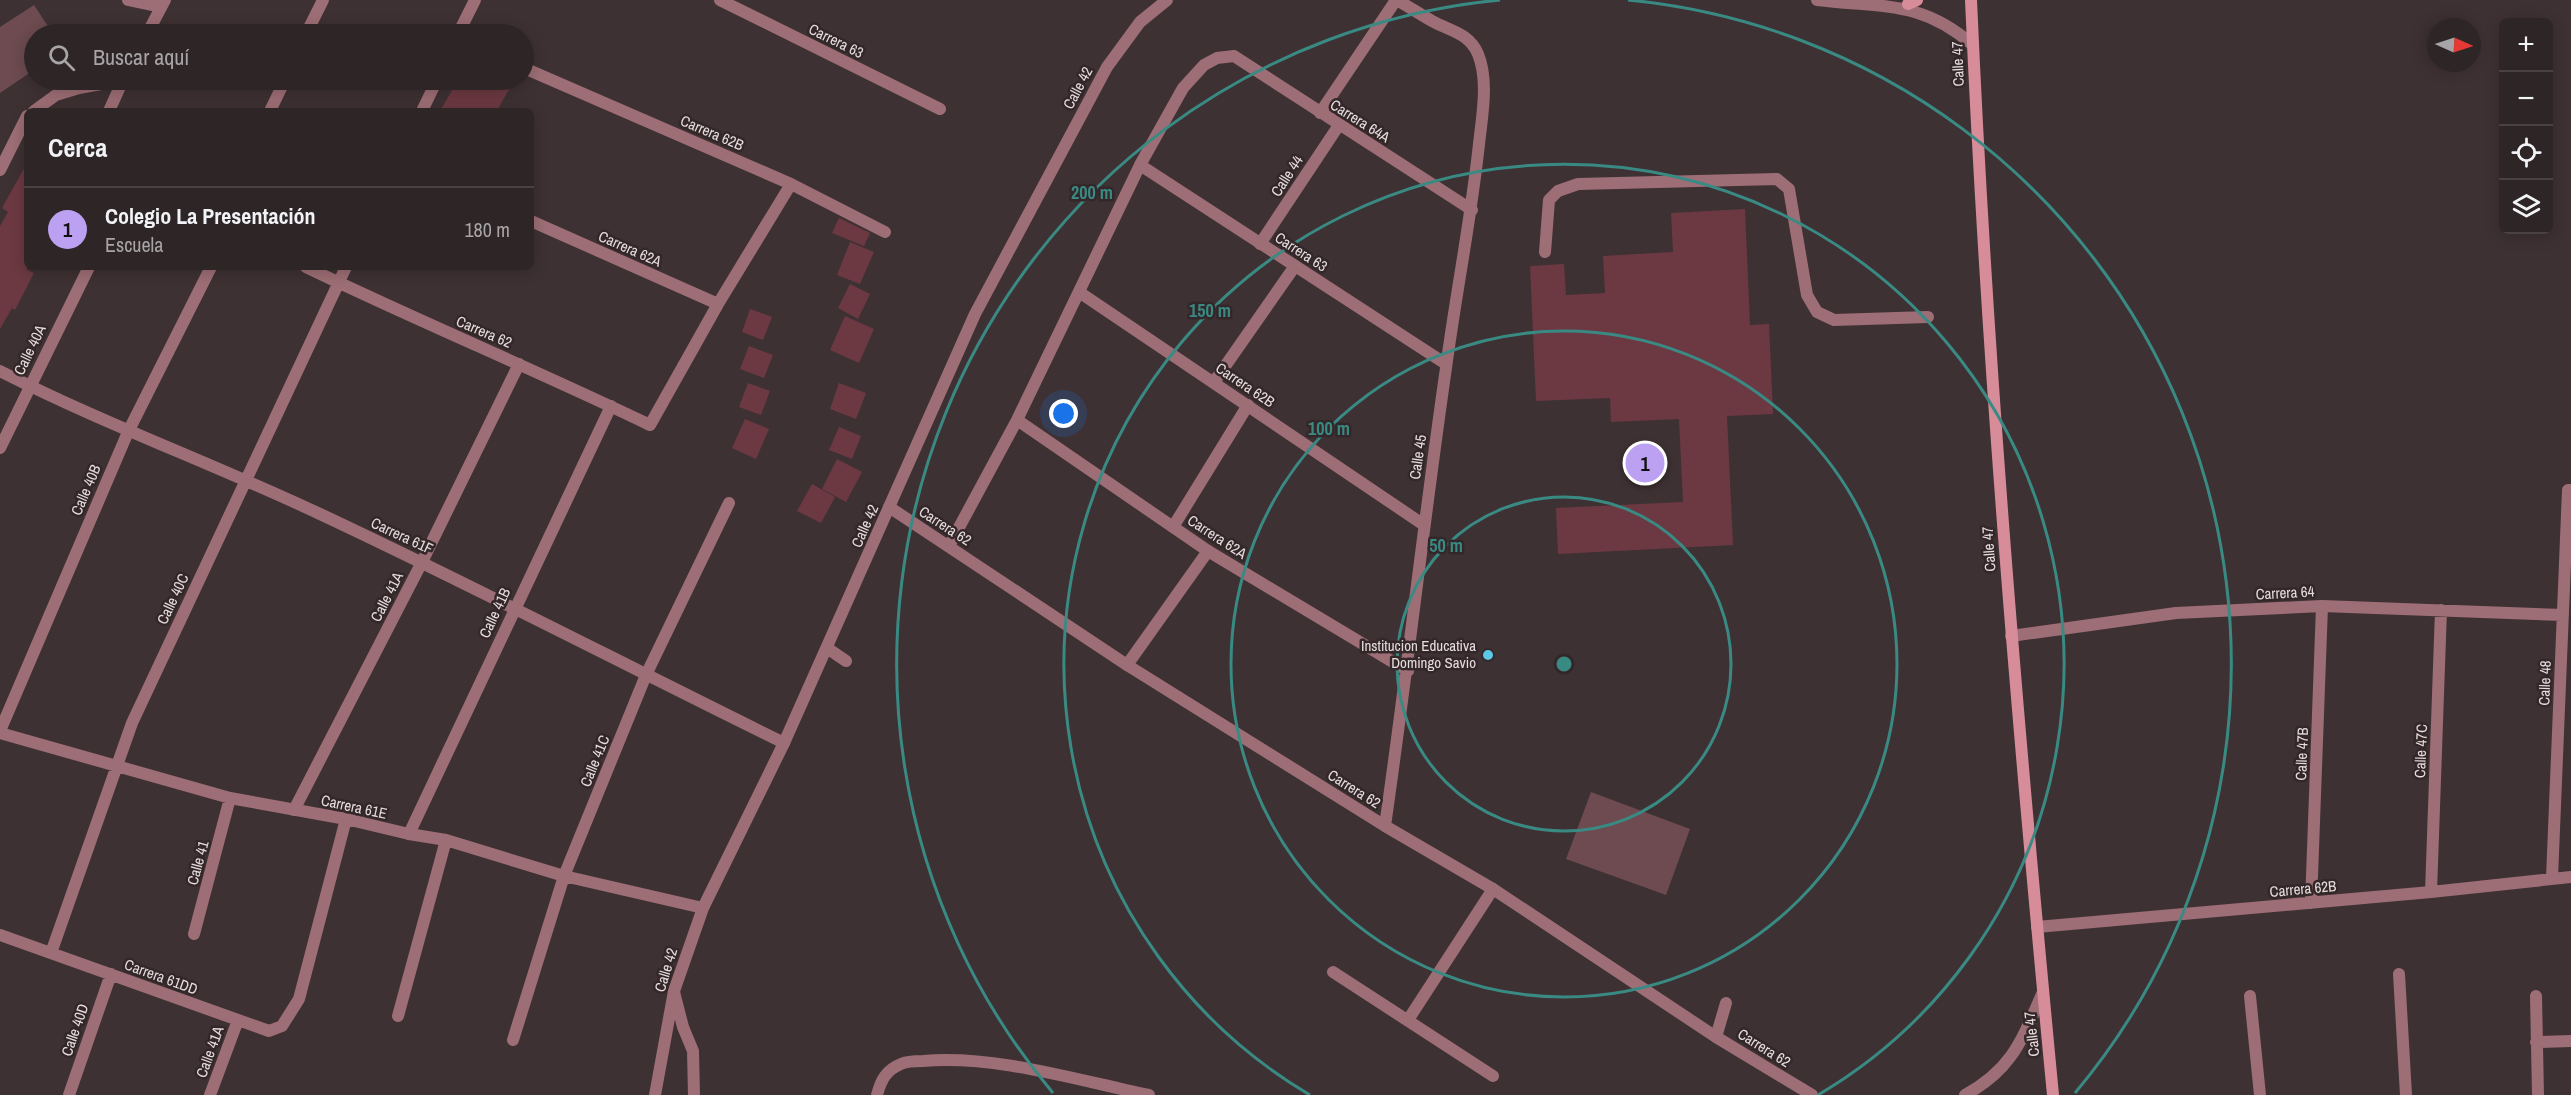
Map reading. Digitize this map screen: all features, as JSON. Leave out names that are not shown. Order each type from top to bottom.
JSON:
[{"type":"main road","name":"Calle 47","points":[[1971,0],[1987,315],[2011,636],[2053,1095]]},
{"type":"street","points":[[128,0],[163,4],[152,24]]},
{"type":"street","points":[[311,24],[323,0]]},
{"type":"street","points":[[463,24],[475,0]]},
{"type":"street","name":"Carrera 63","points":[[720,0],[940,109]]},
{"type":"street","name":"Calle 42","points":[[655,1095],[674,991],[703,908],[784,743],[975,314],[1107,67],[1140,22],[1167,0]]},
{"type":"street","points":[[1320,113],[1397,0]]},
{"type":"street","name":"Calle 45","points":[[1385,826],[1446,364],[1472,210],[1484,93],[1479,56],[1471,42],[1456,30],[1434,22],[1397,0]]},
{"type":"street","points":[[1817,0],[1912,2],[1952,24],[1973,45]]},
{"type":"street","name":"Carrera 64A","points":[[1140,165],[1183,88],[1204,65],[1217,58],[1234,56],[1472,210]]},
{"type":"street","name":"Carrera 62B","points":[[534,72],[791,184],[885,232]]},
{"type":"street","points":[[38,108],[56,95],[72,90]]},
{"type":"street","points":[[110,108],[118,90]]},
{"type":"street","points":[[271,108],[280,90]]},
{"type":"street","points":[[423,108],[432,90]]},
{"type":"street","points":[[0,170],[24,122]]},
{"type":"street","name":"Calle 44","points":[[1260,244],[1339,125]]},
{"type":"street","points":[[949,546],[1017,420],[1140,165]]},
{"type":"street","name":"Carrera 63","points":[[1140,165],[1446,364]]},
{"type":"street","points":[[1545,252],[1549,200],[1558,191],[1578,184],[1777,179],[1789,189],[1807,296],[1816,312],[1834,320],[1928,317]]},
{"type":"street","points":[[718,304],[791,184]]},
{"type":"street","name":"Carrera 62A","points":[[534,222],[718,304]]},
{"type":"street","points":[[1214,382],[1295,266]]},
{"type":"street","name":"Calle 40A","points":[[0,448],[87,270]]},
{"type":"street","name":"Calle 40B","points":[[0,732],[128,432],[209,270]]},
{"type":"street","name":"Carrera 62","points":[[312,270],[408,316],[519,364],[650,425],[718,304]]},
{"type":"street","name":"Calle 40C","points":[[51,953],[132,723],[344,270]]},
{"type":"street","name":"Carrera 62B","points":[[1078,292],[1424,525]]},
{"type":"street","name":"Calle 41A","points":[[294,810],[422,562],[519,364]]},
{"type":"street","name":"Carrera 61F","points":[[0,371],[128,432],[316,512],[422,562],[784,743]]},
{"type":"street","points":[[1173,527],[1248,405]]},
{"type":"street","name":"Calle 41B","points":[[409,834],[513,609],[611,406]]},
{"type":"street","name":"Carrera 62A","points":[[1017,420],[1208,551],[1407,671]]},
{"type":"street","name":"Calle 48","points":[[2552,878],[2570,490]]},
{"type":"street","name":"Calle 41C","points":[[513,1041],[564,876],[646,675],[729,503]]},
{"type":"street","name":"Carrera 62","points":[[889,507],[1126,665],[1385,826],[1493,889],[1716,1037],[1808,1094]]},
{"type":"street","points":[[1126,665],[1208,551]]},
{"type":"street","name":"Carrera 64","points":[[2011,636],[2176,613],[2322,606],[2563,615]]},
{"type":"street","name":"Calle 47B","points":[[2311,903],[2322,606]]},
{"type":"street","name":"Calle 47C","points":[[2431,892],[2441,610]]},
{"type":"street","points":[[827,648],[846,661]]},
{"type":"street","name":"Carrera 61E","points":[[0,732],[230,798],[446,840],[564,876],[703,908]]},
{"type":"street","name":"Calle 41","points":[[194,934],[230,798]]},
{"type":"street","name":"Carrera 61DD","points":[[0,935],[269,1031],[282,1026],[299,999],[346,819]]},
{"type":"street","points":[[398,1016],[446,840]]},
{"type":"street","name":"Carrera 62B","points":[[2037,927],[2431,892],[2571,877]]},
{"type":"street","points":[[1408,1020],[1493,889]]},
{"type":"street","points":[[1334,972],[1493,1076]]},
{"type":"street","name":"Calle 40D","points":[[69,1095],[111,974]]},
{"type":"street","points":[[2399,974],[2406,1095]]},
{"type":"street","points":[[674,991],[683,1027],[693,1051],[694,1095]]},
{"type":"street","points":[[1965,1095],[1988,1083],[2018,1049],[2043,992]]},
{"type":"street","points":[[2250,996],[2260,1095]]},
{"type":"street","points":[[2536,996],[2538,1095]]},
{"type":"street","points":[[1716,1037],[1726,1003]]},
{"type":"street","name":"Calle 41A","points":[[210,1095],[237,1020]]},
{"type":"street","points":[[2536,1042],[2571,1041]]},
{"type":"street","points":[[877,1095],[880,1082],[890,1070],[903,1062],[936,1060],[987,1061],[1149,1095]]},
{"type":"shaded area","points":[[34,5],[46,24],[24,24],[24,77],[0,93],[0,27]]},
{"type":"shaded area","points":[[1591,792],[1690,829],[1666,895],[1566,859]]},
{"type":"building","points":[[452,90],[509,90],[499,108],[442,108]]},
{"type":"building","points":[[24,168],[24,270],[34,273],[15,310],[12,308],[0,329],[0,226],[8,212],[2,208]]},
{"type":"building","points":[[1745,209],[1750,325],[1769,324],[1773,414],[1727,416],[1733,545],[1558,554],[1556,508],[1683,502],[1679,419],[1611,422],[1610,398],[1536,401],[1530,266],[1564,264],[1566,295],[1605,293],[1603,256],[1673,252],[1671,213]]},
{"type":"building","points":[[839,218],[870,233],[864,246],[832,233]]},
{"type":"building","points":[[850,242],[874,252],[860,284],[837,275]]},
{"type":"building","points":[[850,284],[870,294],[858,319],[838,308]]},
{"type":"building","points":[[750,309],[772,317],[763,340],[742,332]]},
{"type":"building","points":[[845,316],[874,329],[859,363],[830,350]]},
{"type":"building","points":[[749,346],[773,355],[764,378],[740,369]]},
{"type":"building","points":[[748,383],[770,391],[761,415],[739,407]]},
{"type":"building","points":[[839,383],[866,393],[856,419],[830,409]]},
{"type":"building","points":[[745,419],[769,429],[756,459],[732,448]]},
{"type":"building","points":[[839,427],[861,436],[852,459],[829,450]]},
{"type":"building","points":[[837,459],[862,472],[846,502],[822,489]]},
{"type":"building","points":[[812,484],[835,497],[821,523],[797,511]]},
{"type":"place","name":"Colegio La Presentación","points":[[1645,463]]},
{"type":"place","name":"Institucion Educativa Domingo Savio","points":[[1488,655]]}]
